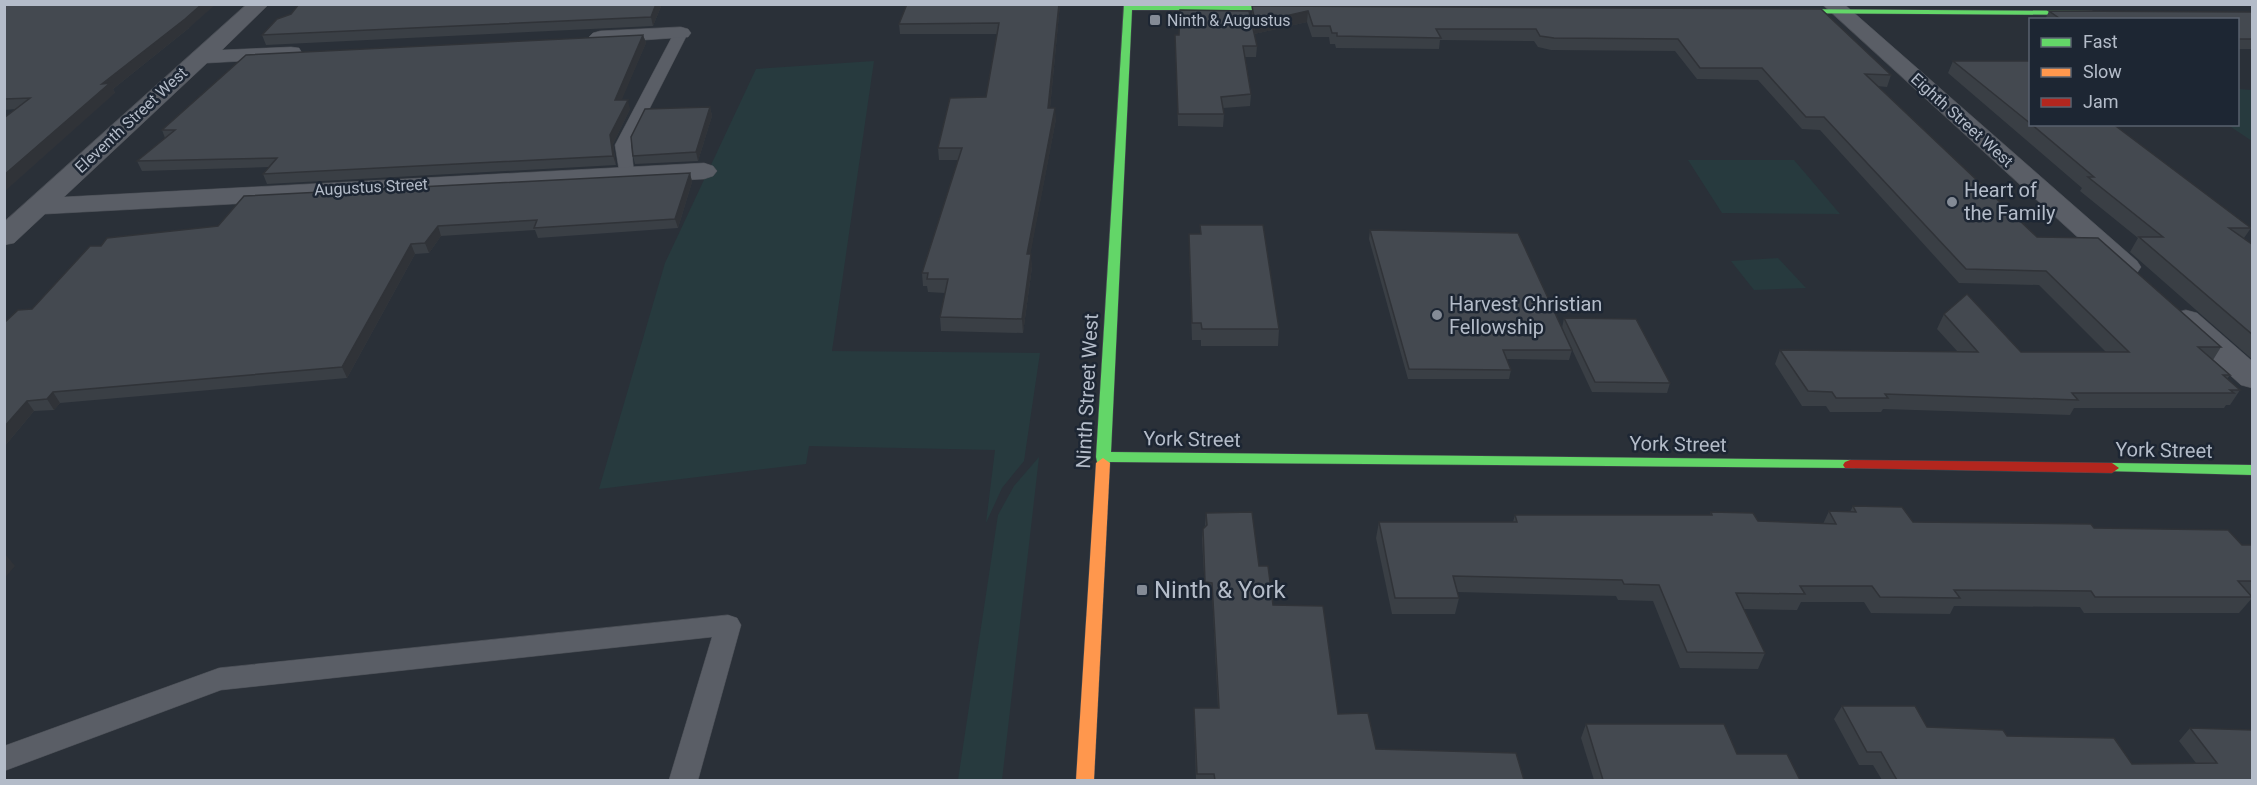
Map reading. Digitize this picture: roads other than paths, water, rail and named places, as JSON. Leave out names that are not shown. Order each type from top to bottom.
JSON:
[{"type":"street","name":"Eleventh Street West","points":[[4,237],[259,4]]},
{"type":"street","points":[[1128,6],[1316,8]]},
{"type":"street","name":"Ninth Street West","points":[[1085,780],[1128,6]]},
{"type":"street","points":[[1769,11],[1837,8],[2101,13]]},
{"type":"street","name":"Eighth Street West","points":[[1837,8],[2253,378]]},
{"type":"street","points":[[574,39],[681,33]]},
{"type":"street","points":[[200,57],[314,52]]},
{"type":"street","name":"Augustus Street","points":[[38,206],[626,173],[704,171]]},
{"type":"street","name":"York Street","points":[[1103,457],[2253,470]]},
{"type":"lane","points":[[626,173],[623,145],[681,33]]},
{"type":"lane","points":[[4,759],[219,679],[728,625],[684,780]]},
{"type":"place","name":"Ninth & Augustus","points":[[1155,20]]},
{"type":"place","name":"Heart of the Family","points":[[1952,202]]},
{"type":"place","name":"Harvest Christian Fellowship","points":[[1437,315]]},
{"type":"place","name":"Ninth & York","points":[[1142,590]]}]
